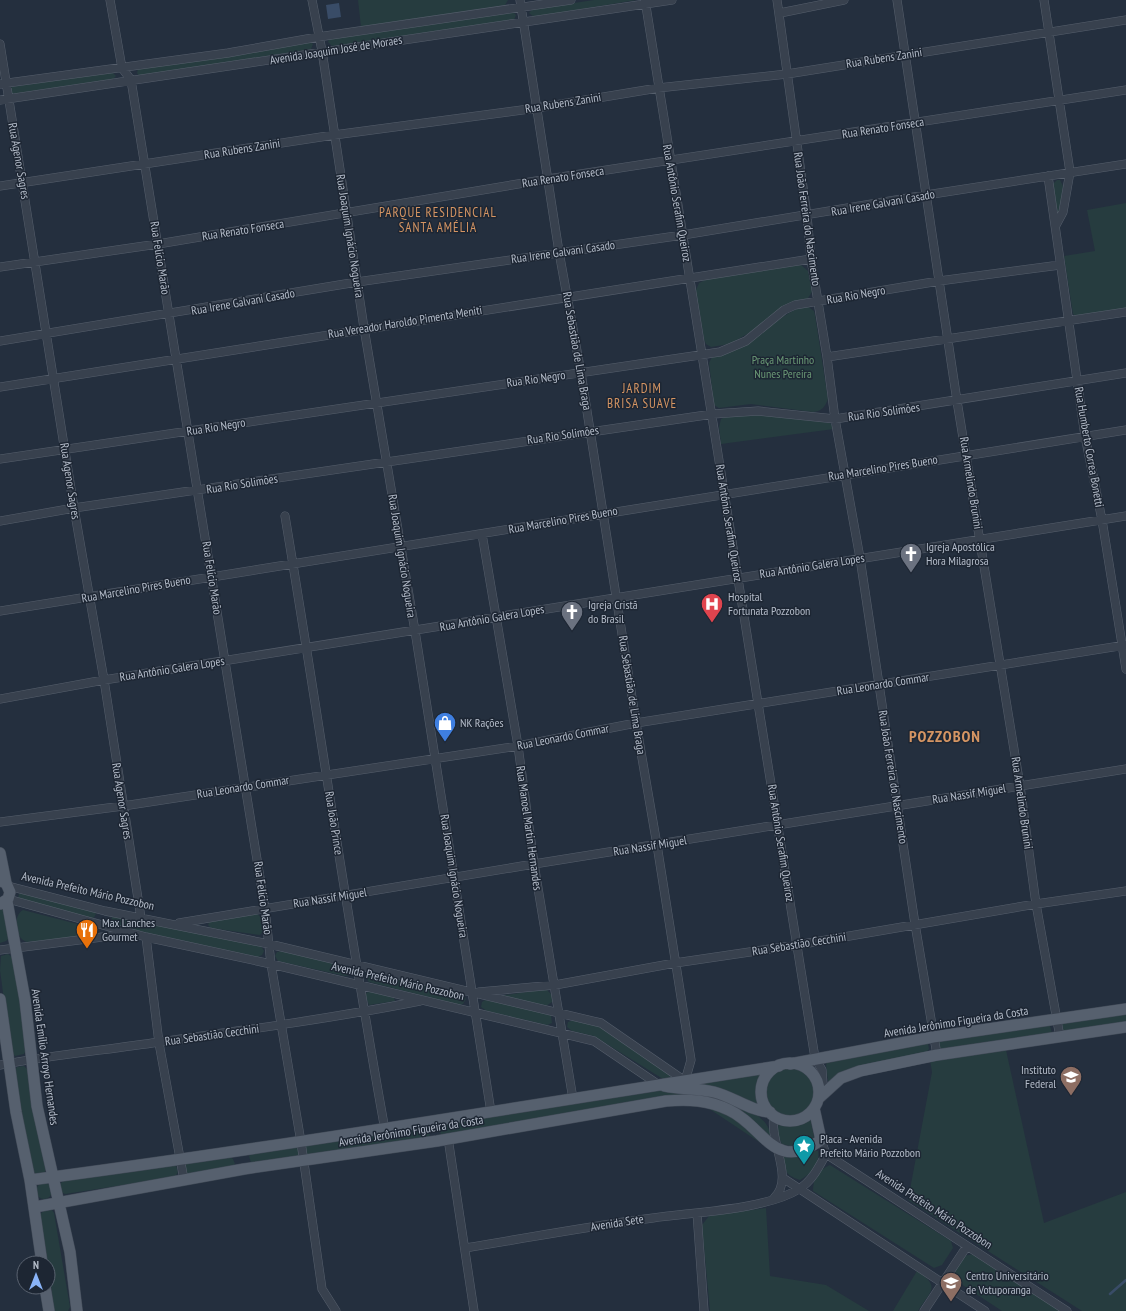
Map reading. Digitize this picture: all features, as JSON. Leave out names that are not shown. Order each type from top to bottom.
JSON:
[{"type":"main road","name":"Avenida Emílio Arroyo Hernandes","points":[[0,853],[5,883],[10,892],[5,902],[25,1000],[37,1106],[60,1202],[70,1252],[78,1311]]},
{"type":"main road","points":[[0,999],[4,1064],[30,1180],[41,1255]]},
{"type":"main road","name":"Avenida Jerônimo Figueira da Costa","points":[[30,1180],[181,1161],[385,1130],[785,1065],[815,1058],[933,1037],[1126,1009]]},
{"type":"main road","points":[[777,1149],[784,1152],[801,1150],[821,1140],[817,1099],[817,1081],[811,1072],[801,1066],[785,1065],[770,1072],[762,1086],[762,1098],[772,1114],[785,1120],[796,1120],[806,1116],[817,1099],[835,1082],[848,1074],[937,1054],[1126,1028]]},
{"type":"main road","name":"Avenida Prefeito Mário Pozzobon","points":[[660,1085],[679,1090],[712,1092],[725,1096],[758,1111],[772,1114]]},
{"type":"main road","name":"Avenida Jerônimo Figueira da Costa","points":[[35,1207],[303,1160],[437,1141],[666,1101],[687,1099],[705,1102],[729,1110],[749,1122],[770,1145],[777,1149]]},
{"type":"main road","points":[[433,1122],[437,1141]]},
{"type":"main road","points":[[46,1295],[49,1311]]},
{"type":"street","name":"Rua Felício Marão","points":[[110,0],[122,68],[131,80],[170,314],[212,576],[224,661],[266,909],[271,964],[301,1142],[322,1289],[336,1311]]},
{"type":"street","name":"Rua Joaquim Ignácio Nogueira","points":[[312,0],[318,37],[322,51],[364,328],[415,631],[491,1112]]},
{"type":"street","name":"Avenida Joaquim José de Moraes","points":[[3,84],[122,68],[520,4],[571,0]]},
{"type":"street","name":"Avenida Joaquim José de Moraes","points":[[4,99],[523,22],[645,2],[672,0]]},
{"type":"street","name":"Rua João Ferreira do Nascimento","points":[[777,0],[797,142],[811,259],[827,357],[835,419],[860,558],[915,924],[937,1054]]},
{"type":"street","points":[[780,13],[844,0]]},
{"type":"street","name":"Rua Armelindo Brunini","points":[[897,0],[907,54],[926,195],[949,339],[957,401],[1020,786],[1036,904],[1060,1037]]},
{"type":"street","name":"Rua Humberto Correa Bonetti","points":[[1044,0],[1058,102],[1070,172],[1063,212],[1056,225]]},
{"type":"street","name":"Rua Antônio Serafim Queiroz","points":[[645,2],[670,161],[713,414],[737,578],[815,1058],[822,1070],[823,1085],[817,1099]]},
{"type":"street","name":"Rua Sebastião de Lima Braga","points":[[520,4],[559,252],[568,297],[604,513],[636,723],[691,1060],[685,1081]]},
{"type":"street","name":"Rua Rubens Zanini","points":[[0,186],[334,135],[536,108],[658,88],[787,74],[1126,20]]},
{"type":"street","name":"Rua Agenor Sagres","points":[[0,44],[4,99],[23,182],[74,508],[104,680],[141,918]]},
{"type":"street","name":"Rua Renato Fonseca","points":[[0,267],[158,244],[548,179],[1058,102],[1126,90]]},
{"type":"street","name":"Rua Irene Galvani Casado","points":[[0,341],[357,282],[683,235],[1126,164]]},
{"type":"street","name":"Rua Humberto Correa Bonetti","points":[[1048,176],[1085,436],[1102,520],[1124,646],[1126,669]]},
{"type":"street","name":"Rua Vereador Haroldo Pimenta Meniti","points":[[0,386],[811,259]]},
{"type":"street","name":"Rua Rio Negro","points":[[0,459],[720,352],[746,341],[784,310],[795,305],[939,281],[1060,265]]},
{"type":"street","points":[[827,357],[1126,312]]},
{"type":"street","name":"Rua Rio Solimões","points":[[0,520],[590,431],[713,414],[758,411],[835,419],[957,401],[1126,373]]},
{"type":"street","name":"Rua Marcelino Pires Bueno","points":[[0,611],[482,534],[966,454],[1126,430]]},
{"type":"street","name":"Rua João Prince","points":[[285,516],[327,775],[359,986],[385,1130]]},
{"type":"street","name":"Rua Antônio Galera Lopes","points":[[0,699],[104,680],[1126,516]]},
{"type":"street","name":"Rua Manoel Martin Hernandes","points":[[482,534],[518,746],[534,864],[573,1099]]},
{"type":"street","name":"Rua Leonardo Commar","points":[[0,822],[123,806],[518,746],[636,723],[1124,646]]},
{"type":"street","name":"Rua Nassif Miguel","points":[[173,924],[534,864],[1126,769]]},
{"type":"street","name":"Avenida Prefeito Mário Pozzobon","points":[[5,883],[106,911],[269,944],[356,966],[601,1023],[685,1081]]},
{"type":"street","name":"Rua Sebastião Cecchini","points":[[472,993],[555,985],[675,963],[797,945],[1036,904],[1126,891]]},
{"type":"street","name":"Avenida Prefeito Mário Pozzobon","points":[[5,902],[146,937],[271,964],[359,986],[562,1032],[594,1041],[660,1085]]},
{"type":"street","points":[[102,937],[106,911]]},
{"type":"street","points":[[0,950],[131,933]]},
{"type":"street","points":[[146,937],[159,1042],[184,1180]]},
{"type":"street","name":"Rua Sebastião Cecchini","points":[[4,1064],[31,1058],[159,1042],[364,1012],[423,1000]]},
{"type":"street","points":[[771,1201],[781,1192],[783,1178],[774,1135],[772,1114]]},
{"type":"street","points":[[448,1138],[474,1311]]},
{"type":"street","points":[[799,1189],[816,1173],[826,1154],[821,1140]]},
{"type":"street","name":"Avenida Prefeito Mário Pozzobon","points":[[826,1154],[1067,1311]]},
{"type":"street","points":[[783,1178],[985,1311]]},
{"type":"street","name":"Avenida Sete","points":[[465,1248],[771,1201],[799,1189]]},
{"type":"street","points":[[697,1213],[704,1311]]},
{"type":"street","points":[[924,1311],[967,1246]]},
{"type":"green space","points":[[358,0],[508,0],[505,5],[361,27]]},
{"type":"green space","points":[[594,0],[636,0],[534,17],[529,13],[533,9]]},
{"type":"green space","points":[[513,12],[516,15],[514,20],[332,46],[328,42],[329,39]]},
{"type":"green space","points":[[310,42],[313,44],[311,49],[139,76],[137,73],[138,69]]},
{"type":"green space","points":[[112,72],[116,76],[113,79],[11,94],[10,88],[12,87]]},
{"type":"green space","points":[[1057,180],[1060,180],[1063,186],[1060,211],[1056,213],[1053,184]]},
{"type":"green space","points":[[1126,203],[1126,309],[1076,316],[1073,314],[1064,256],[1095,251],[1087,210]]},
{"type":"green space","points":[[801,265],[808,271],[812,292],[808,298],[730,344],[711,347],[706,344],[696,290],[699,283],[707,279]]},
{"type":"green space","name":"Praça Martinho Nunes Pereira","points":[[807,306],[814,311],[815,315],[828,399],[823,408],[819,411],[813,412],[751,404],[719,408],[714,405],[709,363],[712,357],[743,346],[755,339],[790,312]]},
{"type":"green space","points":[[752,414],[830,423],[834,429],[721,444],[719,427],[721,419],[727,416]]},
{"type":"green space","points":[[21,892],[95,912],[96,914],[93,919],[18,899]]},
{"type":"green space","points":[[4,908],[9,938],[0,943],[0,909]]},
{"type":"green space","points":[[23,910],[89,927],[94,931],[89,936],[27,942],[20,937],[16,927],[17,917]]},
{"type":"green space","points":[[257,914],[261,917],[263,931],[260,935],[211,928],[208,925],[210,921]]},
{"type":"green space","points":[[115,916],[261,946],[264,951],[262,955],[258,957],[116,926],[111,921],[112,917]]},
{"type":"green space","points":[[282,951],[347,966],[351,971],[350,975],[345,976],[278,961],[275,956],[277,952]]},
{"type":"green space","points":[[8,954],[12,957],[21,1001],[26,1050],[24,1054],[15,1056],[11,1053],[0,970],[1,956]]},
{"type":"green space","points":[[368,972],[462,993],[466,999],[463,1004],[460,1005],[369,982],[365,977]]},
{"type":"green space","points":[[546,989],[552,995],[552,1002],[546,1006],[499,996]]},
{"type":"green space","points":[[370,991],[394,998],[395,1001],[369,1005],[365,994]]},
{"type":"green space","points":[[485,1000],[546,1012],[551,1015],[552,1023],[547,1025],[487,1011],[481,1007],[482,1002]]},
{"type":"green space","points":[[1126,1012],[1126,1024],[1068,1033],[1063,1030],[1062,1024],[1067,1021]]},
{"type":"green space","points":[[574,1020],[604,1028],[673,1077],[663,1079],[594,1036],[572,1031],[567,1027],[568,1022]]},
{"type":"green space","points":[[1046,1024],[1050,1026],[1052,1033],[944,1050],[939,1048],[939,1042],[942,1038]]},
{"type":"green space","points":[[922,1042],[928,1044],[929,1049],[926,1053],[830,1082],[828,1081],[827,1063]]},
{"type":"green space","points":[[1006,1050],[1044,1223],[1126,1192],[1126,1311],[1082,1311],[908,1200],[932,1072],[930,1060]]},
{"type":"green space","points":[[24,1066],[27,1069],[47,1168],[44,1173],[36,1174],[32,1170],[14,1072],[17,1067]]},
{"type":"green space","points":[[785,1068],[795,1068],[807,1075],[814,1087],[814,1097],[807,1109],[795,1116],[785,1116],[777,1112],[770,1105],[766,1097],[766,1087],[770,1079],[777,1072]]},
{"type":"green space","points":[[764,1073],[758,1087],[760,1102],[754,1104],[683,1084]]},
{"type":"green space","points":[[659,1088],[689,1092],[726,1100],[743,1107],[757,1115],[767,1126],[771,1139],[704,1099],[441,1135],[439,1128],[443,1124]]},
{"type":"green space","points":[[702,1104],[733,1117],[765,1146]]},
{"type":"green space","points":[[810,1117],[814,1137],[813,1142],[799,1148],[782,1144],[777,1134],[779,1121],[783,1123],[799,1122]]},
{"type":"green space","points":[[424,1127],[428,1130],[430,1135],[426,1140],[311,1156],[306,1154],[305,1148],[308,1143]]},
{"type":"green space","points":[[293,1146],[298,1149],[299,1154],[296,1158],[252,1166],[249,1156],[253,1152]]},
{"type":"green space","points":[[813,1151],[818,1151],[818,1161],[808,1175],[800,1180],[786,1172],[783,1155],[803,1155]]},
{"type":"green space","points":[[228,1156],[233,1159],[235,1164],[232,1168],[189,1176],[186,1173],[185,1167],[187,1162]]},
{"type":"green space","points":[[170,1165],[176,1166],[178,1172],[175,1177],[65,1194],[61,1192],[60,1184],[63,1181]]},
{"type":"green space","points":[[830,1165],[951,1241],[953,1248],[942,1265],[934,1268],[813,1191],[817,1175],[822,1169]]},
{"type":"green space","points":[[44,1183],[50,1185],[52,1191],[50,1197],[44,1199],[38,1197],[36,1191],[38,1185]]},
{"type":"green space","points":[[766,1208],[770,1276],[826,1285],[869,1311],[710,1311],[702,1225],[709,1216]]},
{"type":"green space","points":[[52,1210],[54,1213],[70,1307],[68,1311],[55,1311],[54,1309],[52,1295],[56,1295],[56,1255],[45,1255],[39,1216],[43,1211]]},
{"type":"green space","points":[[974,1254],[1061,1311],[1002,1311],[955,1280],[953,1271],[964,1256]]},
{"type":"green space","points":[[917,1271],[929,1281],[931,1285],[930,1293],[918,1311],[893,1311]]},
{"type":"water","points":[[339,3],[341,17],[328,19],[326,5]]},
{"type":"waterway","points":[[1110,1294],[1126,1280]]},
{"type":"place","name":"Igreja Apostólica Hora Milagrosa","points":[[911,574]]},
{"type":"place","name":"Hospital Fortunata Pozzobon","points":[[712,624]]},
{"type":"place","name":"Igreja Cristã do Brasil","points":[[572,632]]},
{"type":"place","name":"NK Rações","points":[[445,742]]},
{"type":"place","name":"Max Lanches Gourmet","points":[[87,950]]},
{"type":"place","name":"Instituto Federal","points":[[1071,1096]]},
{"type":"place","name":"Placa - Avenida Prefeito Mário Pozzobon","points":[[804,1166]]},
{"type":"place","name":"Centro Universitário de Votuporanga","points":[[951,1302]]},
{"type":"district","name":"PARQUE RESIDENCIAL SANTA AMÉLIA","points":[[438,220]]},
{"type":"district","name":"JARDIM BRISA SUAVE","points":[[642,396]]},
{"type":"district","name":"POZZOBON","points":[[945,736]]}]
